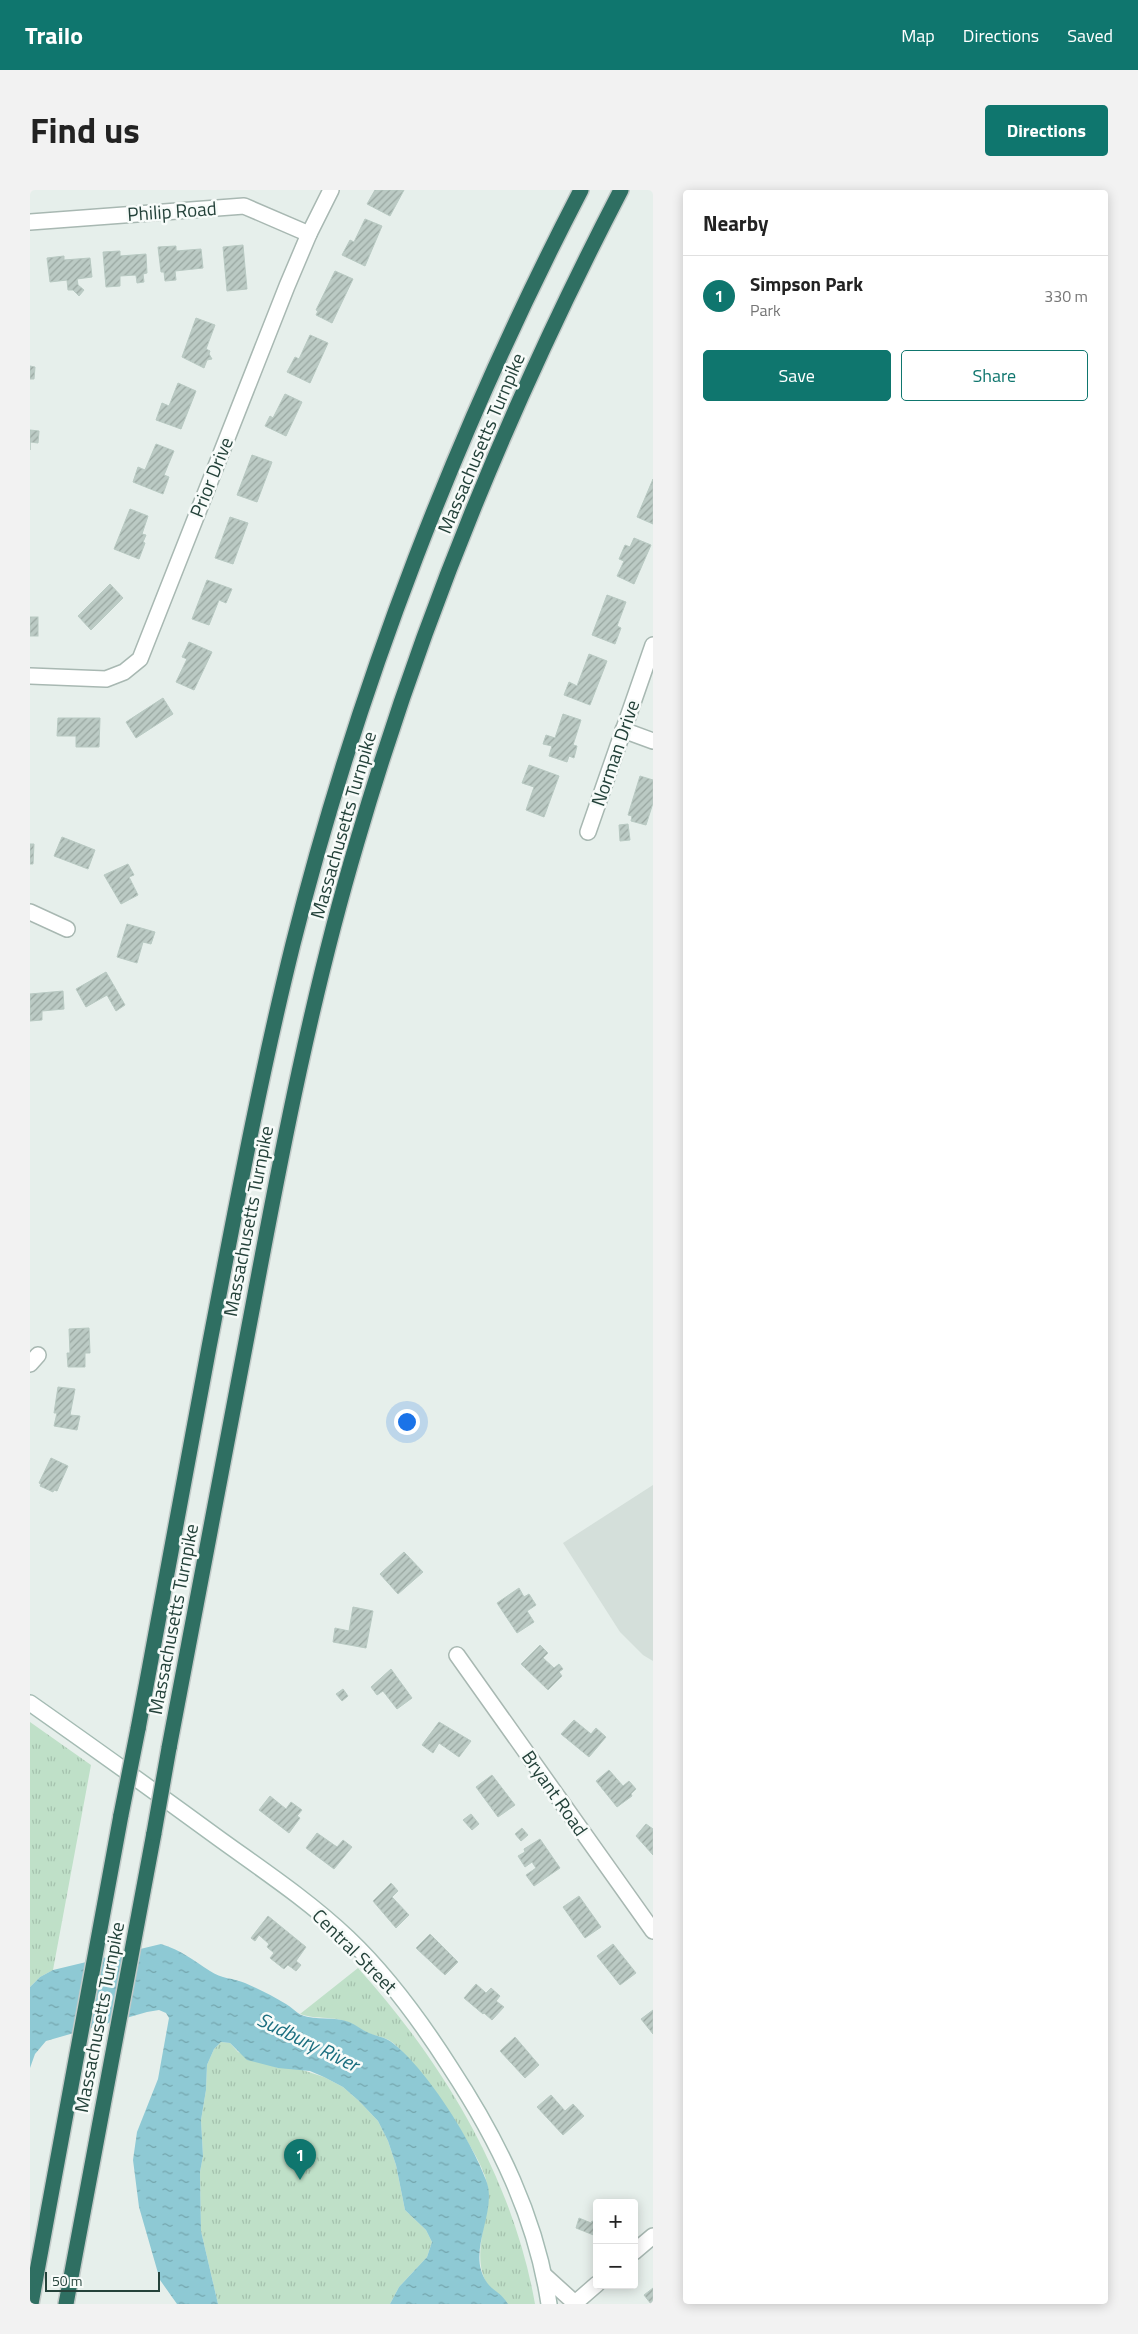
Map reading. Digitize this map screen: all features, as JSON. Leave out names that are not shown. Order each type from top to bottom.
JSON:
[{"type":"highway","name":"Massachusetts Turnpike","points":[[31,2304],[121,1815],[254,1115],[294,941],[324,832],[375,670],[414,563],[502,355],[581,190]]},
{"type":"highway","name":"Massachusetts Turnpike","points":[[66,2304],[289,1114],[313,1004],[357,840],[409,678],[468,520],[560,314],[621,190]]},
{"type":"street","name":"Prior Drive","points":[[30,676],[106,679],[124,672],[140,658],[309,234],[331,190]]},
{"type":"street","name":"Philip Road","points":[[30,222],[244,206],[309,234]]},
{"type":"street","name":"Norman Drive","points":[[588,832],[653,645]]},
{"type":"street","points":[[622,730],[653,741]]},
{"type":"street","points":[[30,912],[67,930]]},
{"type":"street","name":"Bryant Road","points":[[457,1655],[653,1931]]},
{"type":"street","name":"Central Street","points":[[30,1703],[294,1893],[336,1927],[374,1965],[424,2028],[463,2086],[493,2138],[528,2216],[544,2275],[549,2304]]},
{"type":"street","points":[[638,2249],[653,2236]]},
{"type":"street","points":[[544,2275],[575,2304],[593,2288]]},
{"type":"shaded area","points":[[653,1485],[653,1661],[643,1655],[620,1632],[563,1543]]},
{"type":"green space","points":[[30,1722],[91,1765],[53,1970],[40,1977],[30,1987]]},
{"type":"green space","points":[[358,1968],[418,2042],[446,2082],[470,2124],[492,2167],[510,2212],[525,2257],[535,2304],[508,2304],[489,2287],[483,2275],[480,2249],[488,2196],[483,2170],[461,2130],[414,2065],[389,2040],[368,2033],[341,2020],[310,2017],[300,2014]]},
{"type":"green space","points":[[221,2042],[230,2043],[238,2052],[278,2068],[296,2068],[324,2077],[343,2087],[378,2121],[388,2141],[396,2165],[405,2210],[426,2230],[432,2242],[427,2257],[399,2287],[390,2304],[218,2304],[201,2231],[200,2172],[203,2156],[201,2120],[206,2090],[207,2065],[214,2049]]},
{"type":"water","name":"Sudbury River","points":[[161,1944],[181,1952],[214,1974],[241,1981],[266,1993],[301,2015],[349,2022],[369,2033],[390,2041],[404,2053],[432,2086],[459,2125],[486,2180],[489,2190],[489,2202],[479,2259],[481,2270],[487,2282],[508,2304],[390,2304],[399,2287],[427,2257],[432,2242],[426,2230],[405,2210],[396,2165],[388,2141],[378,2121],[343,2087],[324,2077],[310,2071],[278,2068],[247,2060],[230,2043],[221,2042],[214,2049],[207,2065],[206,2090],[201,2120],[203,2156],[200,2172],[201,2231],[218,2304],[177,2304],[160,2280],[139,2207],[133,2160],[137,2132],[158,2079],[169,2018],[166,2013],[159,2010],[147,2012],[46,2041],[35,2054],[30,2068],[30,1987],[40,1977],[53,1970]]},
{"type":"building","points":[[375,190],[404,190],[390,216],[367,204]]},
{"type":"building","points":[[365,219],[382,226],[365,266],[342,255],[350,240],[354,242]]},
{"type":"building","points":[[243,245],[247,289],[227,291],[223,247]]},
{"type":"building","points":[[176,246],[176,251],[201,249],[203,268],[175,271],[176,280],[165,281],[164,272],[161,272],[158,247]]},
{"type":"building","points":[[120,251],[120,256],[146,254],[147,273],[143,274],[144,282],[137,283],[136,275],[120,276],[120,286],[106,287],[103,252]]},
{"type":"building","points":[[64,256],[64,260],[90,258],[92,277],[77,279],[78,285],[84,290],[79,296],[73,290],[68,290],[67,280],[50,282],[47,258]]},
{"type":"building","points":[[335,271],[353,279],[332,323],[316,315],[318,311],[316,310]]},
{"type":"building","points":[[196,318],[215,325],[206,349],[210,351],[209,354],[212,359],[207,360],[204,368],[182,357]]},
{"type":"building","points":[[310,335],[328,343],[310,383],[287,372],[295,357],[299,359]]},
{"type":"building","points":[[30,366],[35,367],[34,379],[30,379]]},
{"type":"building","points":[[178,383],[196,391],[181,429],[156,420],[162,403],[169,406]]},
{"type":"building","points":[[285,394],[302,402],[286,436],[265,426],[270,416],[273,418]]},
{"type":"building","points":[[30,430],[39,431],[38,443],[30,442]]},
{"type":"building","points":[[156,444],[174,451],[164,475],[169,477],[163,494],[133,482],[138,467],[145,470]]},
{"type":"building","points":[[252,455],[272,462],[257,502],[237,495]]},
{"type":"building","points":[[653,479],[653,524],[637,517]]},
{"type":"building","points":[[130,509],[148,516],[142,534],[146,535],[143,542],[145,543],[139,559],[114,549]]},
{"type":"building","points":[[230,517],[248,523],[233,564],[215,558]]},
{"type":"building","points":[[634,538],[651,545],[634,584],[617,576],[624,561],[619,559],[625,545],[630,547]]},
{"type":"building","points":[[207,580],[232,589],[226,603],[219,600],[209,625],[192,619]]},
{"type":"building","points":[[110,584],[123,598],[91,630],[78,616]]},
{"type":"building","points":[[607,595],[626,602],[617,626],[621,628],[615,644],[592,635]]},
{"type":"building","points":[[30,617],[38,617],[38,636],[30,636]]},
{"type":"building","points":[[189,642],[212,652],[194,690],[176,682],[187,659],[182,657]]},
{"type":"building","points":[[589,654],[607,661],[590,705],[564,695],[569,682],[577,686]]},
{"type":"building","points":[[163,698],[173,714],[136,738],[126,722]]},
{"type":"building","points":[[563,714],[581,720],[573,745],[577,746],[574,758],[569,756],[567,762],[549,756],[552,746],[543,744],[546,735],[555,738]]},
{"type":"building","points":[[58,718],[100,718],[99,747],[76,747],[76,736],[57,736]]},
{"type":"building","points":[[529,765],[559,776],[544,817],[526,810],[534,787],[522,783]]},
{"type":"building","points":[[640,776],[653,780],[653,803],[646,825],[631,821],[632,816],[628,815]]},
{"type":"building","points":[[628,824],[630,840],[620,841],[619,825]]},
{"type":"building","points":[[62,837],[95,850],[88,869],[54,856]]},
{"type":"building","points":[[30,844],[34,844],[33,864],[30,864]]},
{"type":"building","points":[[128,864],[134,875],[129,877],[138,895],[121,904],[104,875]]},
{"type":"building","points":[[127,924],[155,932],[151,944],[143,942],[137,963],[117,957]]},
{"type":"building","points":[[106,972],[125,1005],[116,1011],[107,995],[86,1007],[76,989]]},
{"type":"building","points":[[63,991],[64,1009],[42,1011],[42,1020],[30,1021],[30,994]]},
{"type":"building","points":[[89,1328],[90,1353],[85,1353],[85,1367],[68,1367],[67,1353],[70,1353],[69,1329]]},
{"type":"building","points":[[58,1387],[75,1389],[70,1415],[80,1416],[77,1430],[54,1426],[57,1413],[54,1413]]},
{"type":"building","points":[[51,1458],[68,1466],[57,1491],[54,1490],[53,1492],[40,1486],[41,1484],[39,1483]]},
{"type":"building","points":[[404,1552],[423,1572],[398,1594],[380,1574]]},
{"type":"building","points":[[519,1588],[524,1597],[529,1594],[536,1605],[527,1611],[534,1622],[517,1633],[497,1603]]},
{"type":"building","points":[[353,1607],[373,1611],[366,1648],[333,1642],[335,1628],[349,1631]]},
{"type":"building","points":[[540,1645],[548,1653],[543,1658],[554,1668],[559,1664],[563,1669],[559,1672],[562,1676],[548,1690],[521,1664]]},
{"type":"building","points":[[391,1669],[412,1698],[397,1709],[383,1691],[377,1695],[371,1687]]},
{"type":"building","points":[[343,1689],[348,1696],[342,1701],[336,1694]]},
{"type":"building","points":[[574,1720],[591,1734],[596,1728],[606,1737],[589,1757],[561,1734]]},
{"type":"building","points":[[439,1722],[471,1741],[459,1757],[439,1743],[433,1753],[422,1745]]},
{"type":"building","points":[[609,1770],[623,1786],[629,1781],[636,1789],[631,1794],[632,1796],[617,1807],[596,1781]]},
{"type":"building","points":[[492,1775],[515,1805],[498,1817],[476,1787]]},
{"type":"building","points":[[270,1796],[286,1809],[291,1802],[302,1810],[297,1816],[300,1818],[289,1833],[259,1810]]},
{"type":"building","points":[[471,1814],[479,1824],[472,1830],[463,1820]]},
{"type":"building","points":[[646,1824],[653,1829],[653,1855],[636,1836]]},
{"type":"building","points":[[522,1828],[528,1835],[521,1841],[515,1834]]},
{"type":"building","points":[[317,1833],[337,1847],[343,1840],[352,1847],[334,1869],[306,1848]]},
{"type":"building","points":[[540,1839],[560,1868],[534,1886],[526,1875],[536,1868],[532,1862],[525,1867],[518,1856],[525,1852],[524,1849]]},
{"type":"building","points":[[391,1883],[398,1891],[392,1897],[409,1915],[396,1928],[373,1901]]},
{"type":"building","points":[[579,1896],[601,1927],[585,1938],[563,1907]]},
{"type":"building","points":[[268,1916],[306,1947],[296,1961],[301,1965],[296,1971],[288,1965],[284,1969],[270,1958],[274,1953],[267,1947],[269,1944],[259,1935],[255,1941],[251,1938]]},
{"type":"building","points":[[430,1934],[458,1962],[445,1975],[416,1948]]},
{"type":"building","points":[[613,1944],[636,1973],[620,1985],[597,1956]]},
{"type":"building","points":[[476,1984],[486,1993],[491,1988],[500,1996],[496,2001],[504,2007],[492,2020],[464,1998]]},
{"type":"building","points":[[653,2010],[653,2034],[641,2019]]},
{"type":"building","points":[[515,2037],[539,2065],[525,2078],[500,2051]]},
{"type":"building","points":[[551,2095],[565,2111],[573,2104],[584,2116],[563,2135],[537,2107]]},
{"type":"building","points":[[579,2218],[591,2223],[592,2221],[593,2235],[576,2228]]},
{"type":"building","points":[[653,2288],[653,2304],[651,2304],[644,2295]]},
{"type":"place","name":"Simpson Park","points":[[300,2180]]}]
